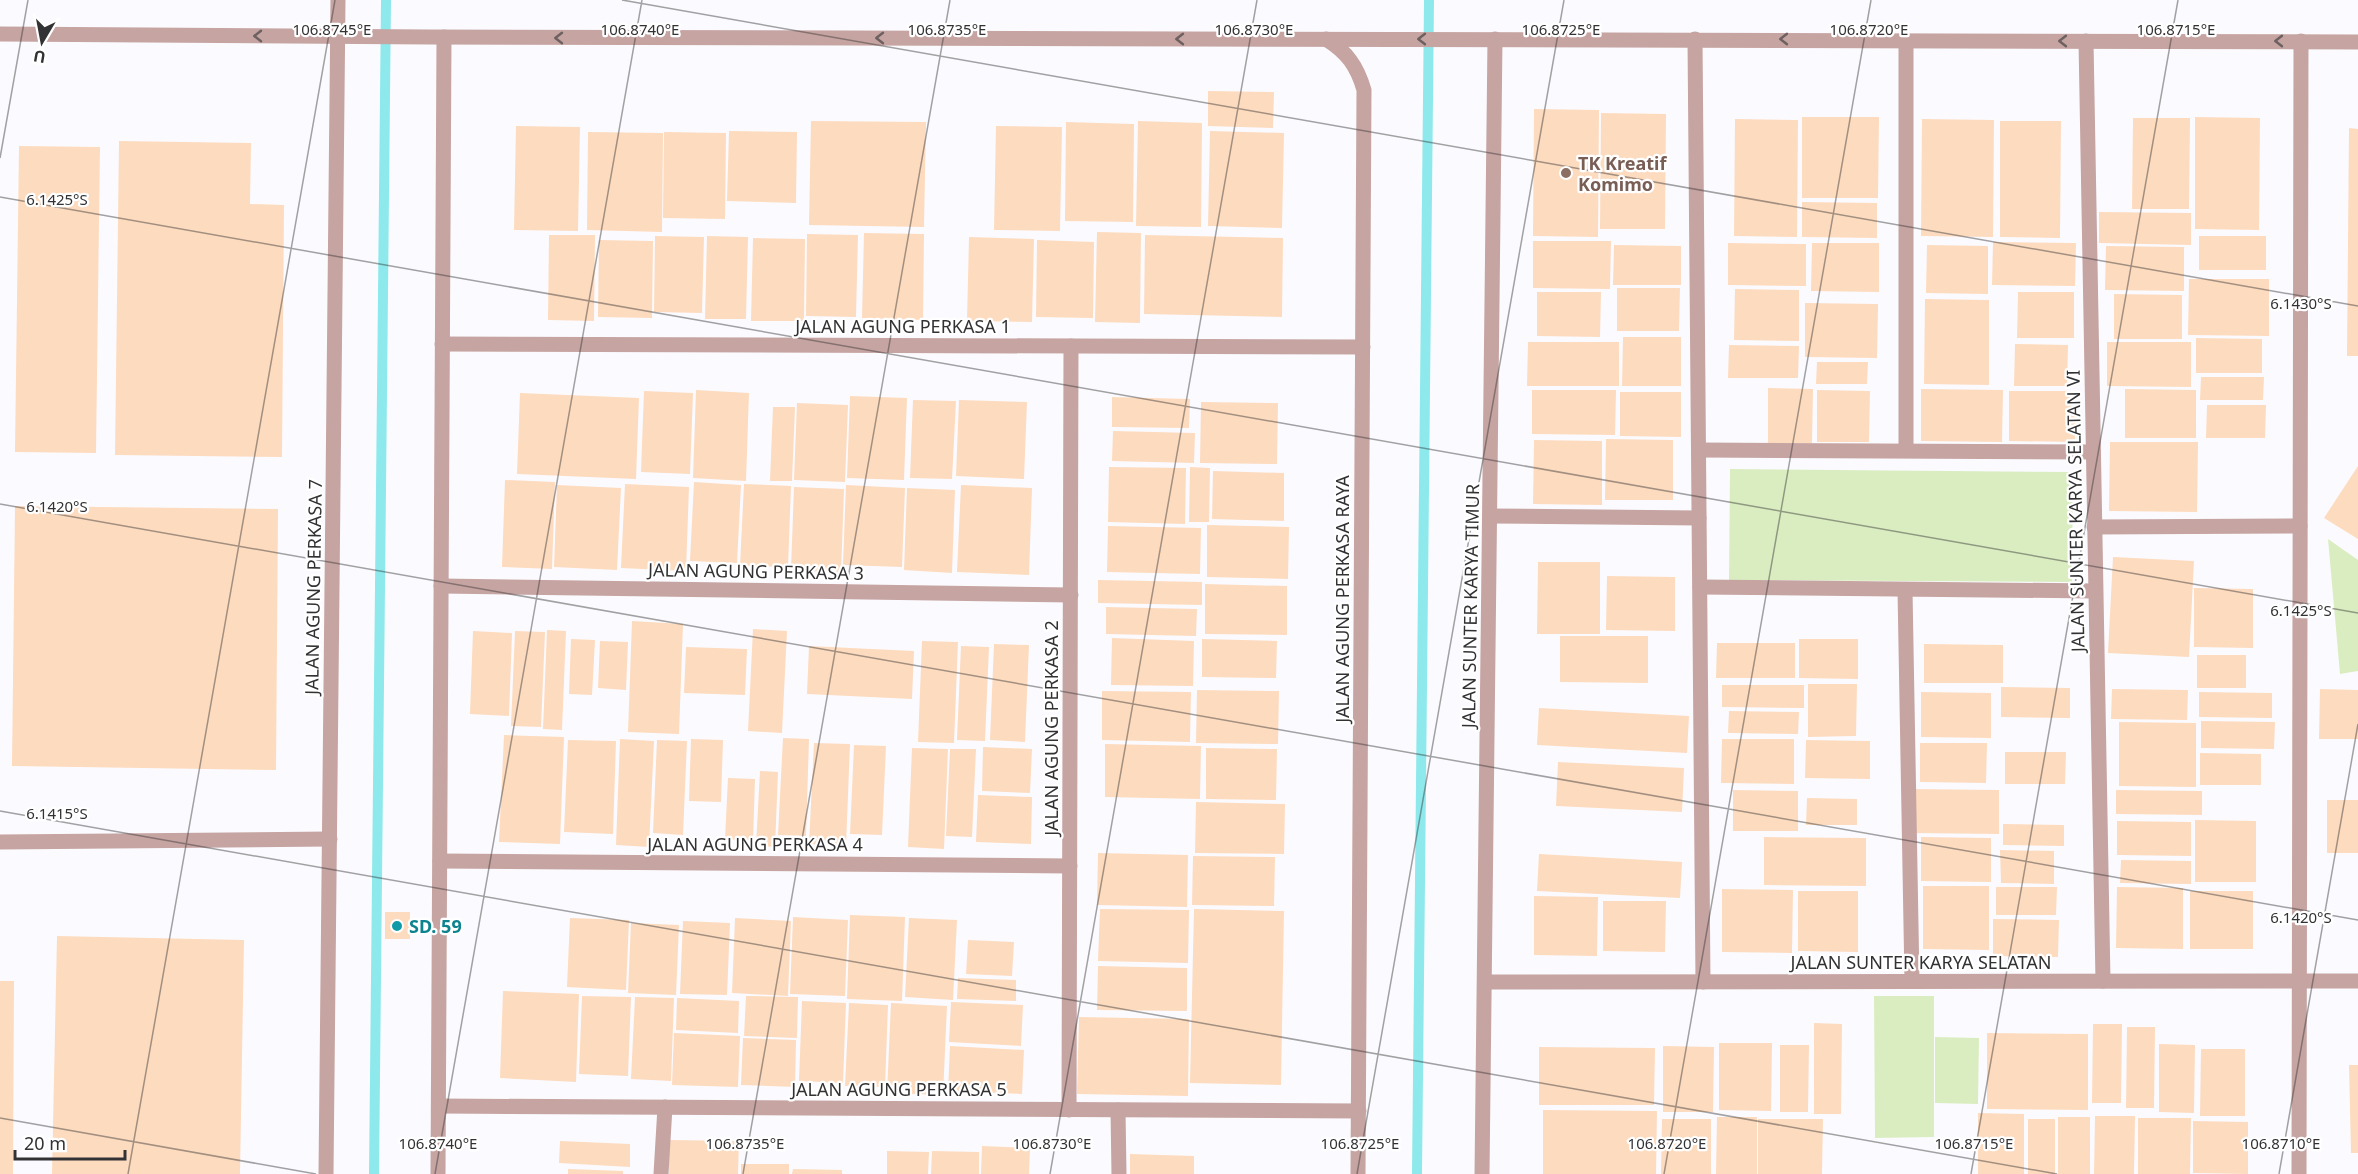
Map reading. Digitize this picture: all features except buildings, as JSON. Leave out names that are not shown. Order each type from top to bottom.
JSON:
[{"type":"street","name":"JALAN AGUNG PERKASA 7","points":[[326,1174],[338,0]]},
{"type":"street","points":[[0,34],[338,37],[2358,42]]},
{"type":"street","points":[[437,37],[442,344],[438,1174]]},
{"type":"street","name":"JALAN AGUNG PERKASA RAYA","points":[[1326,39],[1351,59],[1364,90],[1358,1174]]},
{"type":"street","name":"JALAN SUNTER KARYA TIMUR","points":[[1482,1174],[1495,39]]},
{"type":"street","points":[[1695,39],[1703,982]]},
{"type":"street","points":[[1906,40],[1906,450]]},
{"type":"street","name":"JALAN SUNTER KARYA SELATAN VI","points":[[2086,41],[2103,981]]},
{"type":"street","points":[[2299,1174],[2301,41]]},
{"type":"street","name":"JALAN AGUNG PERKASA 1","points":[[442,344],[1363,348]]},
{"type":"street","name":"JALAN AGUNG PERKASA 2","points":[[1069,1110],[1071,346]]},
{"type":"street","points":[[1699,450],[2093,452]]},
{"type":"street","points":[[1490,516],[1699,519]]},
{"type":"street","points":[[2094,527],[2300,526]]},
{"type":"street","name":"JALAN AGUNG PERKASA 3","points":[[441,586],[1071,596]]},
{"type":"street","points":[[1700,587],[2095,591]]},
{"type":"street","points":[[1905,590],[1912,981]]},
{"type":"street","points":[[0,842],[330,839]]},
{"type":"street","name":"JALAN AGUNG PERKASA 4","points":[[440,861],[1070,866]]},
{"type":"street","name":"JALAN SUNTER KARYA SELATAN","points":[[1485,982],[2358,981]]},
{"type":"street","name":"JALAN AGUNG PERKASA 5","points":[[439,1106],[1359,1111]]},
{"type":"street","points":[[662,1174],[665,1107]]},
{"type":"street","points":[[1118,1110],[1119,1174]]},
{"type":"green space","points":[[1730,469],[2073,472],[2072,582],[1729,580]]},
{"type":"green space","points":[[2328,539],[2358,560],[2358,671],[2340,674]]},
{"type":"green space","points":[[1874,996],[1934,996],[1934,1137],[1875,1138]]},
{"type":"green space","points":[[1935,1037],[1979,1038],[1978,1104],[1935,1103]]},
{"type":"waterway","points":[[374,1174],[386,0]]},
{"type":"waterway","points":[[1417,1174],[1429,0]]},
{"type":"place","name":"TK Kreatif Komimo","points":[[1566,173]]},
{"type":"place","name":"SD. 59","points":[[397,926]]}]
